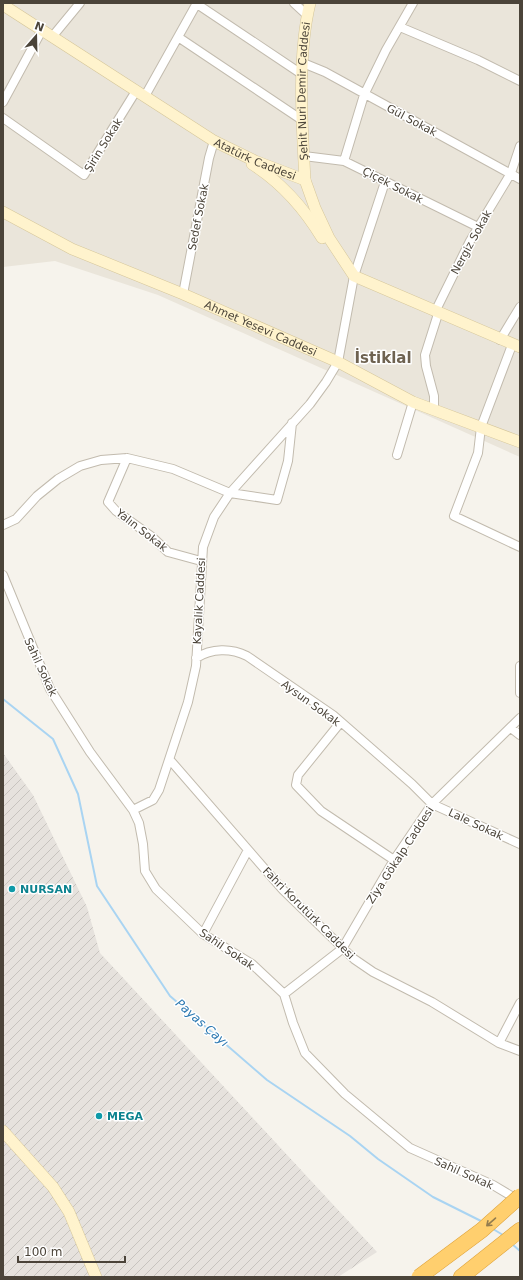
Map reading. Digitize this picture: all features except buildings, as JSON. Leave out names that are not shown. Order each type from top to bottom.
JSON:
[{"type":"highway","points":[[419,1277],[482,1230],[520,1196]]},
{"type":"highway","points":[[460,1277],[520,1230]]},
{"type":"street","points":[[52,37],[80,3]]},
{"type":"street","points":[[141,94],[178,37],[197,3],[303,75]]},
{"type":"street","points":[[294,3],[307,15]]},
{"type":"street","name":"Şehit Nuri Demir Caddesi","points":[[307,184],[302,124],[303,63],[307,15],[310,3]]},
{"type":"street","points":[[344,161],[364,95],[386,50],[413,3]]},
{"type":"street","name":"Atatürk Caddesi","points":[[3,5],[214,141],[255,161],[291,174],[307,184],[315,208],[329,238],[354,276]]},
{"type":"street","points":[[400,27],[478,60],[520,81]]},
{"type":"street","points":[[3,102],[42,30]]},
{"type":"street","points":[[178,37],[302,124],[297,162],[291,174],[289,193]]},
{"type":"street","name":"Gül Sokak","points":[[303,63],[325,72],[364,95],[520,179]]},
{"type":"street","name":"Şirin Sokak","points":[[3,118],[84,175],[141,94]]},
{"type":"street","points":[[214,141],[256,167],[289,193],[309,217],[330,250],[354,276],[436,313],[516,346],[482,427],[478,453],[454,516],[520,548]]},
{"type":"street","name":"Sedef Sokak","points":[[183,294],[209,158],[214,141]]},
{"type":"street","name":"Nergiz Sokak","points":[[434,410],[434,396],[426,366],[425,355],[436,313],[478,227],[511,173],[520,146]]},
{"type":"street","name":"Çiçek Sokak","points":[[304,156],[344,161],[478,227]]},
{"type":"street","name":"Kayalık Caddesi","points":[[133,810],[154,800],[170,760],[188,702],[196,666],[201,561],[203,547],[214,517],[230,493],[326,382],[338,362],[354,276],[385,182]]},
{"type":"street","points":[[289,193],[302,199],[307,184]]},
{"type":"street","name":"Ahmet Yesevi Caddesi","points":[[3,212],[72,249],[183,294],[338,362],[413,402],[520,442]]},
{"type":"street","points":[[500,340],[520,307]]},
{"type":"street","points":[[397,455],[413,402]]},
{"type":"street","points":[[3,525],[16,519],[37,496],[58,479],[80,466],[101,460],[127,458],[173,469],[230,493],[278,500],[288,460],[292,423]]},
{"type":"street","name":"Yalın Sokak","points":[[127,458],[108,502],[116,511],[151,536],[168,552],[201,561]]},
{"type":"street","name":"Sahil Sokak","points":[[3,575],[50,689],[90,752],[133,810],[142,837],[145,871],[156,889],[203,934],[252,964],[284,994],[293,1023],[305,1053],[345,1094],[410,1148],[493,1185],[520,1201]]},
{"type":"street","name":"Aysun Sokak","points":[[196,658],[210,652],[236,651],[260,665],[340,723],[412,784],[432,804]]},
{"type":"street","points":[[520,666],[520,693]]},
{"type":"street","name":"Ziya Gökalp Caddesi","points":[[342,949],[394,860],[432,804],[520,718]]},
{"type":"street","points":[[340,723],[298,775],[296,785],[321,811],[394,860]]},
{"type":"street","points":[[511,728],[520,734]]},
{"type":"street","name":"Fahri Korutürk Caddesi","points":[[170,760],[283,890],[342,949],[373,972],[432,1002],[499,1043],[520,1051]]},
{"type":"street","name":"Lale Sokak","points":[[432,804],[520,844]]},
{"type":"street","points":[[203,934],[248,850]]},
{"type":"street","points":[[284,994],[342,949]]},
{"type":"street","points":[[499,1043],[520,1003]]},
{"type":"street","points":[[3,1131],[53,1187],[69,1212],[96,1277]]},
{"type":"shaded area","points":[[3,3],[520,3],[520,457],[158,295],[55,261],[3,267]]},
{"type":"shaded area","points":[[3,753],[33,795],[87,907],[100,953],[377,1252],[338,1277],[3,1277]]},
{"type":"waterway","name":"Payas Çayı","points":[[3,699],[53,739],[78,794],[97,886],[170,996],[267,1080],[350,1136],[378,1159],[433,1197],[483,1222]]},
{"type":"waterway","name":"Payas Çayı","points":[[493,1229],[503,1235]]},
{"type":"waterway","name":"Payas Çayı","points":[[512,1244],[520,1251]]},
{"type":"place","name":"NURSAN","points":[[12,889]]},
{"type":"place","name":"MEGA","points":[[99,1116]]},
{"type":"district","name":"İstiklal","points":[[383,358]]}]
